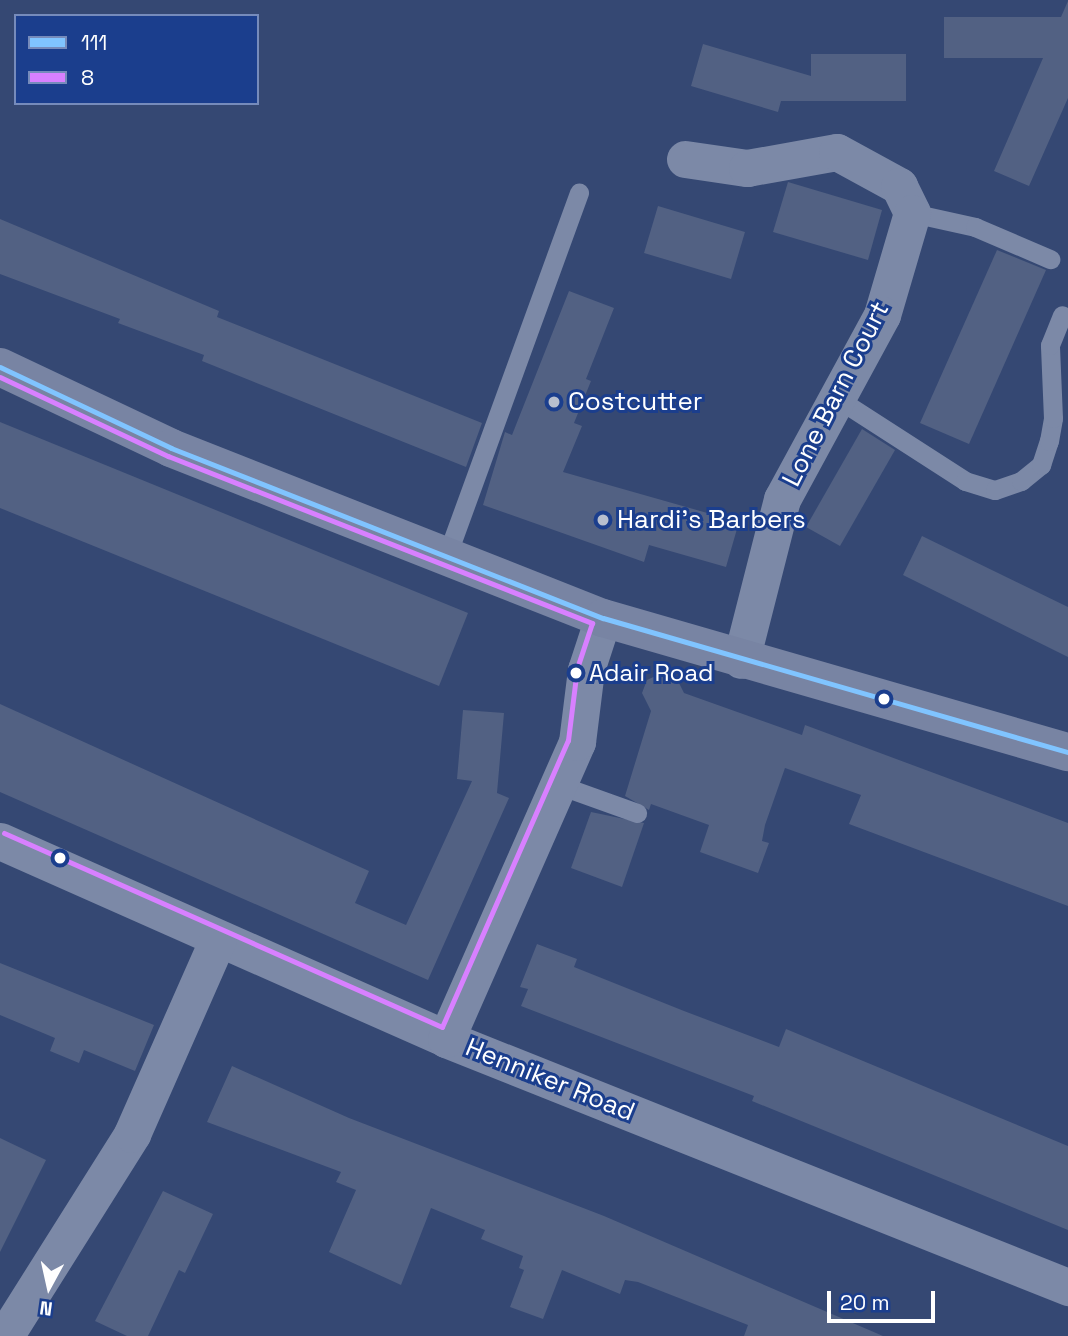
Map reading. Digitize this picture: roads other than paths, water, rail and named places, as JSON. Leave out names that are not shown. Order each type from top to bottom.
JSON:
[{"type":"main road","points":[[0,367],[171,448],[603,618],[741,660],[1068,752]]},
{"type":"street","points":[[685,159],[747,168],[837,152],[899,186],[912,213]]},
{"type":"street","name":"Lone Barn Court","points":[[741,660],[782,499],[882,315],[912,213]]},
{"type":"street","points":[[446,1039],[577,742],[586,670],[603,618]]},
{"type":"street","name":"Henniker Road","points":[[0,841],[446,1039],[1068,1287]]},
{"type":"street","points":[[5,1336],[132,1135],[218,939]]},
{"type":"lane","points":[[446,558],[579,192]]},
{"type":"lane","points":[[912,213],[975,227],[1049,258]]},
{"type":"lane","points":[[838,399],[965,481],[995,490],[1021,481],[1041,465],[1049,441],[1050,345],[1062,315]]},
{"type":"lane","points":[[559,785],[638,813]]},
{"type":"place","name":"Costcutter","points":[[554,402]]},
{"type":"place","name":"Hardi's Barbers","points":[[603,520]]},
{"type":"place","name":"Adair Road","points":[[576,673]]}]
